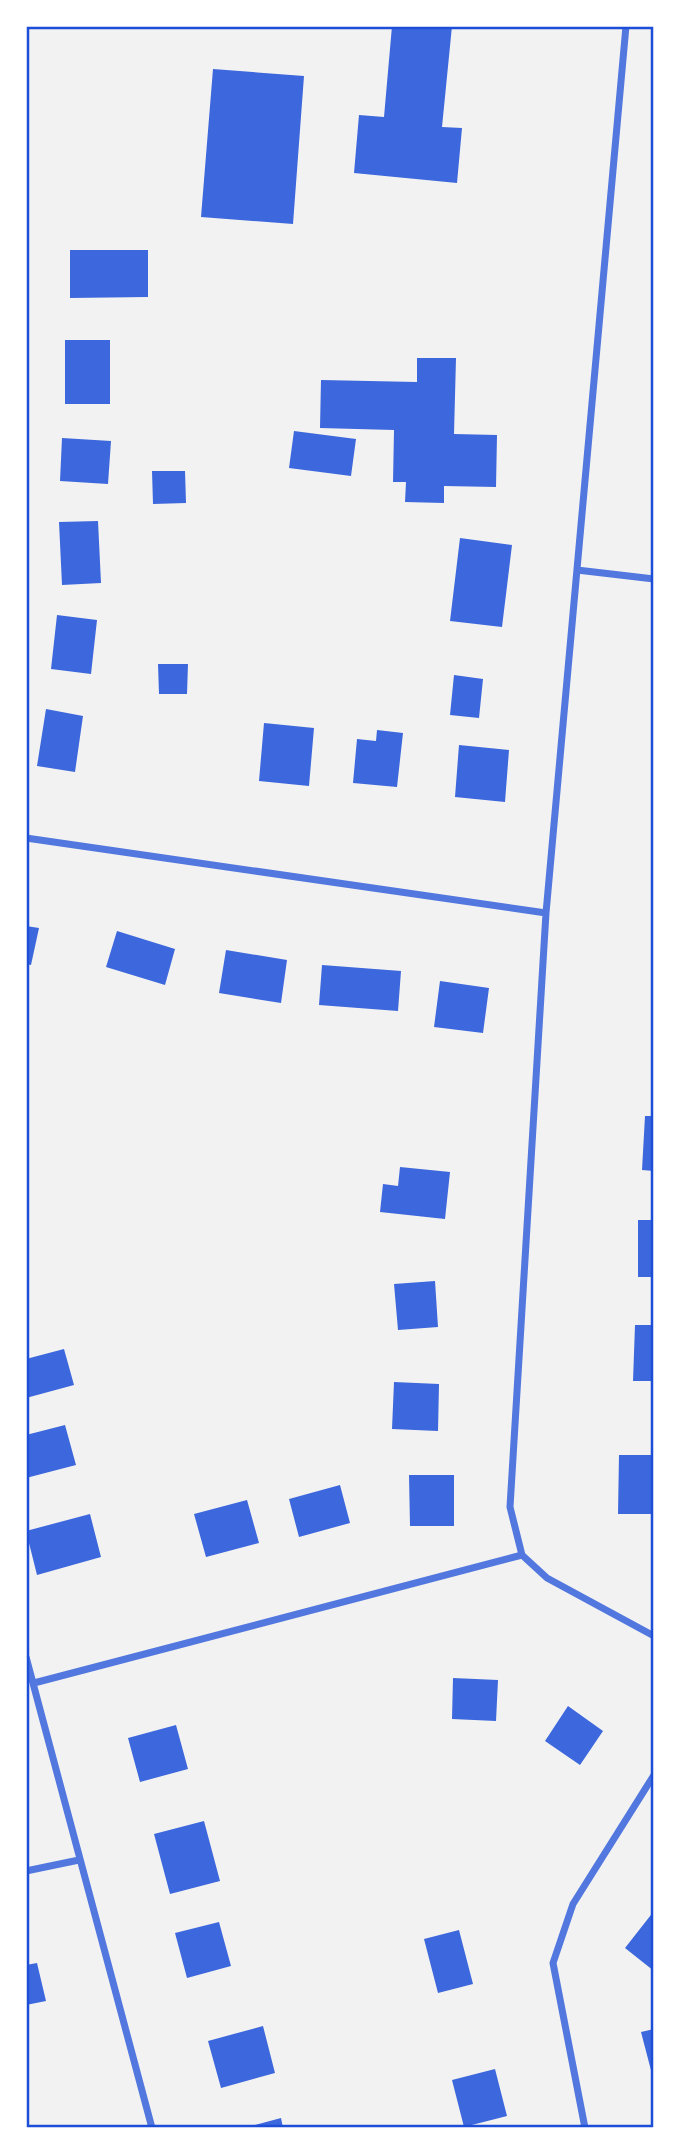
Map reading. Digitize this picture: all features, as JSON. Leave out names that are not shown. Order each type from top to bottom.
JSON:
[{"type":"street","points":[[626,26],[546,913],[510,1507],[522,1555],[547,1578],[654,1636]]},
{"type":"street","points":[[577,570],[654,579]]},
{"type":"street","points":[[26,838],[546,913]]},
{"type":"street","points":[[34,1683],[522,1555]]},
{"type":"street","points":[[26,1657],[152,2128]]},
{"type":"street","points":[[585,2128],[553,1964],[573,1904],[654,1775]]},
{"type":"street","points":[[26,1871],[79,1860]]},
{"type":"building","points":[[392,26],[452,26],[442,127],[462,128],[457,183],[354,173],[359,115],[384,117]]},
{"type":"building","points":[[213,69],[304,76],[293,224],[201,217]]},
{"type":"building","points":[[70,250],[148,250],[148,297],[70,298]]},
{"type":"building","points":[[65,340],[110,340],[110,404],[65,404]]},
{"type":"building","points":[[417,358],[456,358],[454,434],[497,435],[496,487],[444,486],[444,503],[405,502],[406,482],[393,482],[394,430],[320,428],[321,380],[417,382]]},
{"type":"building","points":[[294,431],[356,439],[351,476],[289,468]]},
{"type":"building","points":[[62,438],[111,441],[108,484],[60,481]]},
{"type":"building","points":[[152,471],[185,471],[186,503],[153,504]]},
{"type":"building","points":[[98,521],[101,583],[62,585],[59,522]]},
{"type":"building","points":[[460,538],[512,545],[502,627],[450,621]]},
{"type":"building","points":[[57,615],[97,620],[91,674],[51,669]]},
{"type":"building","points":[[158,664],[188,664],[187,694],[159,694]]},
{"type":"building","points":[[454,675],[483,679],[479,718],[450,715]]},
{"type":"building","points":[[46,709],[83,716],[75,772],[37,766]]},
{"type":"building","points":[[264,723],[314,728],[309,786],[259,781]]},
{"type":"building","points":[[377,730],[403,733],[397,787],[353,783],[357,739],[376,741]]},
{"type":"building","points":[[459,745],[509,750],[505,802],[455,797]]},
{"type":"building","points":[[26,926],[39,928],[31,965],[26,964]]},
{"type":"building","points":[[117,931],[175,949],[165,985],[106,967]]},
{"type":"building","points":[[226,950],[287,960],[281,1003],[219,993]]},
{"type":"building","points":[[322,965],[401,971],[398,1011],[319,1005]]},
{"type":"building","points":[[440,981],[489,988],[483,1033],[434,1027]]},
{"type":"building","points":[[645,1116],[654,1116],[654,1171],[642,1170]]},
{"type":"building","points":[[400,1167],[450,1172],[445,1219],[380,1212],[383,1184],[398,1186]]},
{"type":"building","points":[[638,1220],[654,1220],[654,1277],[638,1277]]},
{"type":"building","points":[[435,1281],[438,1327],[398,1330],[394,1284]]},
{"type":"building","points":[[635,1325],[654,1325],[654,1381],[633,1381]]},
{"type":"building","points":[[64,1349],[74,1385],[26,1398],[26,1359]]},
{"type":"building","points":[[394,1382],[439,1384],[438,1431],[392,1429]]},
{"type":"building","points":[[65,1425],[76,1465],[26,1478],[26,1435]]},
{"type":"building","points":[[619,1455],[654,1455],[654,1514],[618,1514]]},
{"type":"building","points":[[409,1475],[454,1475],[454,1526],[410,1526]]},
{"type":"building","points":[[340,1485],[350,1523],[299,1537],[289,1499]]},
{"type":"building","points":[[247,1500],[259,1543],[206,1557],[194,1514]]},
{"type":"building","points":[[90,1514],[101,1557],[37,1575],[26,1531]]},
{"type":"building","points":[[453,1678],[498,1680],[496,1721],[452,1719]]},
{"type":"building","points":[[568,1706],[603,1731],[580,1765],[545,1741]]},
{"type":"building","points":[[176,1725],[188,1769],[140,1782],[128,1738]]},
{"type":"building","points":[[204,1821],[220,1881],[170,1894],[154,1834]]},
{"type":"building","points":[[654,1911],[654,1971],[625,1948]]},
{"type":"building","points":[[219,1922],[231,1966],[187,1978],[175,1933]]},
{"type":"building","points":[[459,1930],[473,1984],[438,1993],[424,1939]]},
{"type":"building","points":[[37,1963],[46,2001],[26,2005],[26,1965]]},
{"type":"building","points":[[263,2026],[275,2073],[221,2088],[208,2041]]},
{"type":"building","points":[[654,2029],[654,2078],[653,2078],[641,2032]]},
{"type":"building","points":[[495,2069],[507,2116],[464,2127],[452,2080]]},
{"type":"building","points":[[281,2118],[283,2128],[247,2128],[247,2127]]}]
